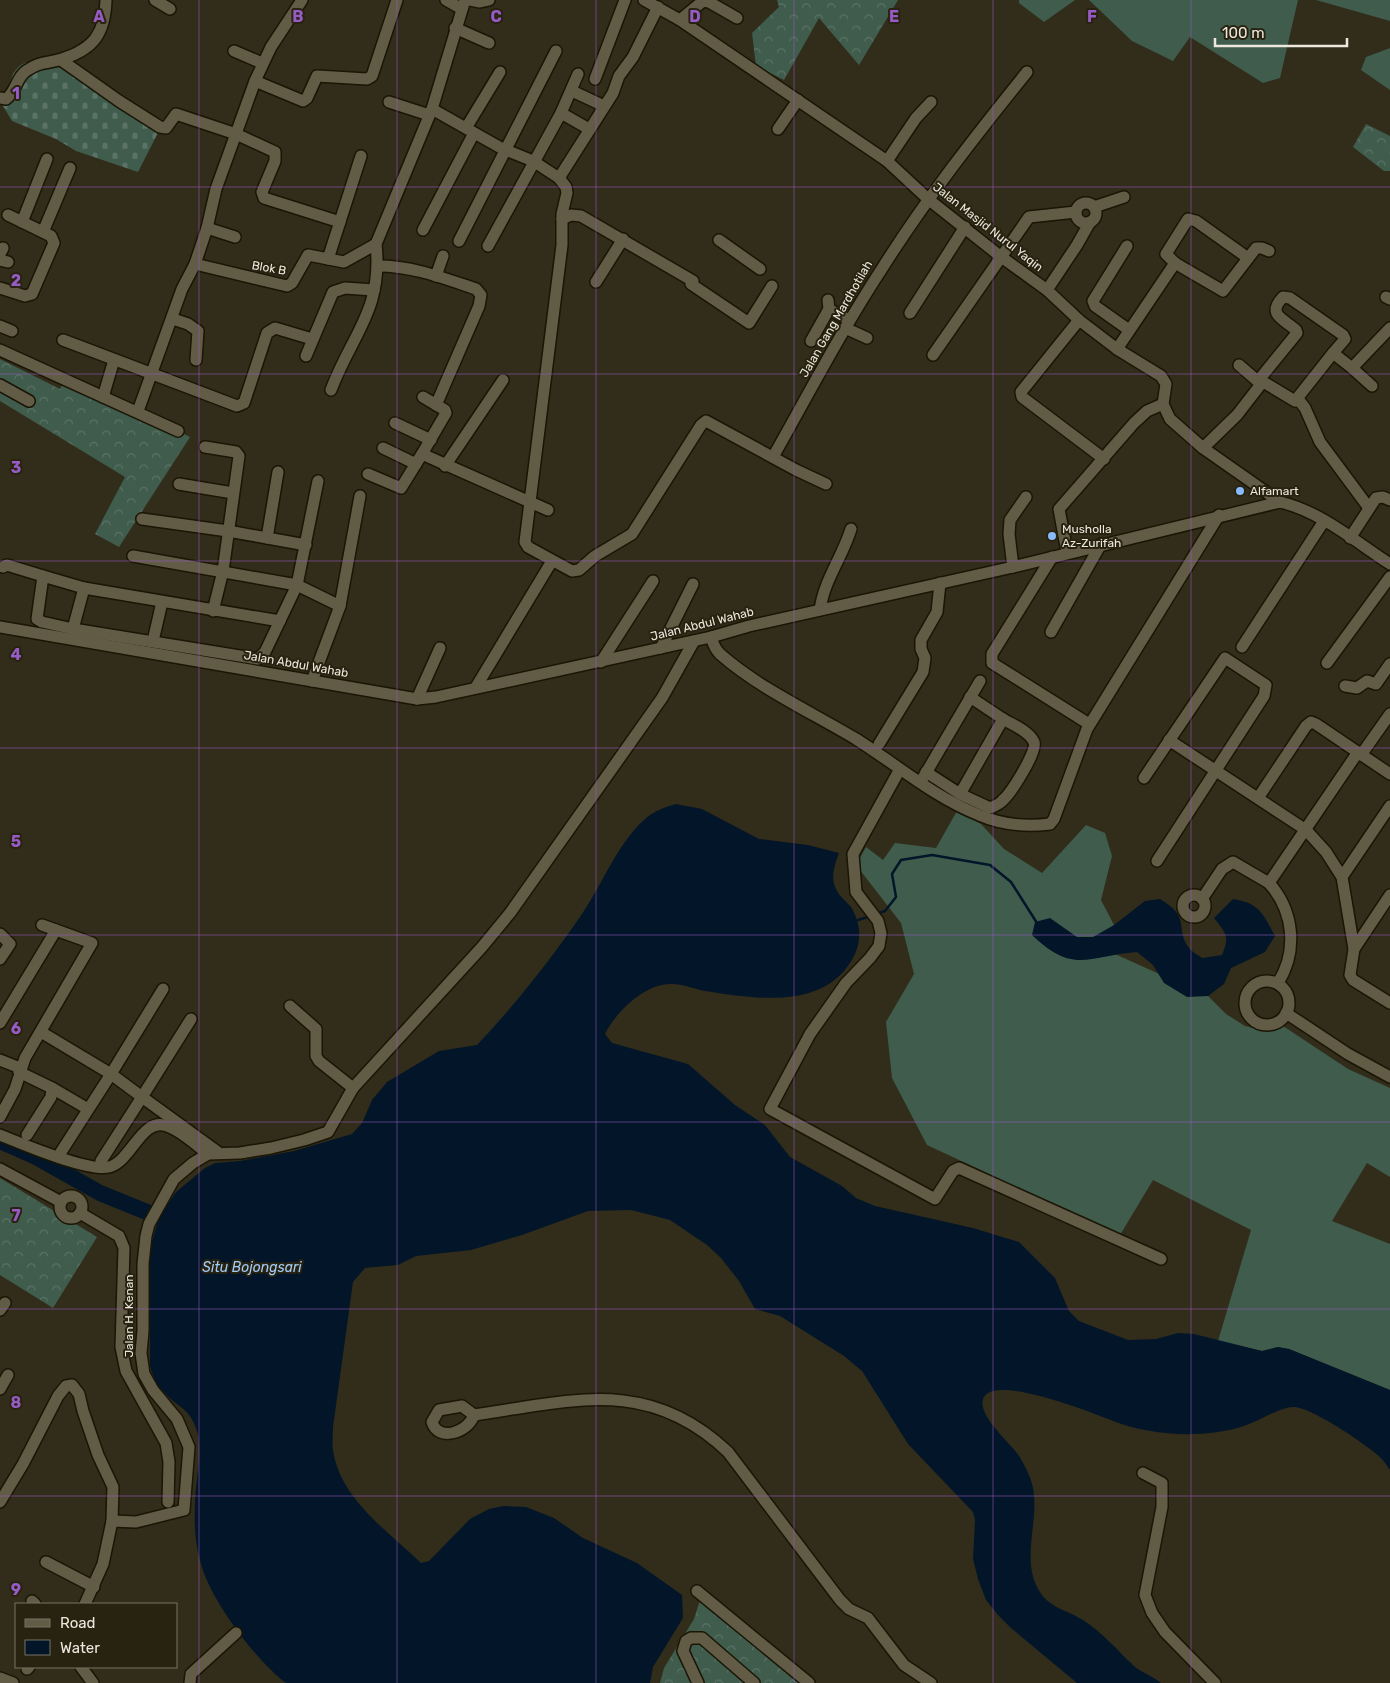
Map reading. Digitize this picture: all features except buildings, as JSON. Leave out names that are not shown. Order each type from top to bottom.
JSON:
[{"type":"street","points":[[0,98],[6,99],[10,96],[21,76],[40,62],[61,60],[94,43],[99,36],[103,22],[106,0]]},
{"type":"street","points":[[155,0],[170,9]]},
{"type":"street","points":[[138,411],[173,319],[182,289],[195,264],[207,228],[216,188],[262,63],[302,0]]},
{"type":"street","points":[[255,81],[303,101],[307,98],[317,76],[370,78],[397,0]]},
{"type":"street","points":[[331,390],[337,374],[366,319],[378,266],[376,244],[430,112],[456,28],[462,4],[446,0]]},
{"type":"street","points":[[470,0],[489,0]]},
{"type":"street","points":[[595,79],[610,35],[625,0]]},
{"type":"street","name":"Jalan Masjid Nurul Yaqin","points":[[644,0],[680,20],[887,161],[928,199],[1000,256],[1047,290],[1079,320],[1117,349],[1161,376],[1166,384],[1164,404]]},
{"type":"street","points":[[680,20],[703,1],[709,2],[737,18]]},
{"type":"street","points":[[559,178],[613,93],[619,76],[633,57],[658,7]]},
{"type":"street","points":[[456,28],[489,43]]},
{"type":"street","points":[[234,50],[262,63]]},
{"type":"street","points":[[459,241],[504,149],[541,83],[556,51]]},
{"type":"street","points":[[61,60],[118,101],[160,127],[166,128],[176,114],[236,134],[276,153],[262,192],[264,198],[340,222]]},
{"type":"street","points":[[600,65],[619,76]]},
{"type":"street","points":[[422,230],[500,72]]},
{"type":"street","name":"Jalan Gang Mardhotilah","points":[[773,457],[847,324],[928,199],[978,132],[1027,72]]},
{"type":"street","points":[[488,246],[535,163],[572,91],[578,74]]},
{"type":"street","points":[[572,91],[604,106]]},
{"type":"street","points":[[778,129],[798,100]]},
{"type":"street","points":[[389,102],[430,112],[535,163],[559,178],[567,192],[562,219],[562,245],[526,545],[552,561],[572,570],[579,570],[595,556],[628,538],[638,527],[668,475],[701,425],[706,421],[826,484]]},
{"type":"street","points":[[887,161],[916,118],[931,102]]},
{"type":"street","points":[[561,113],[589,129]]},
{"type":"street","points":[[328,259],[361,156]]},
{"type":"street","points":[[22,222],[47,159]]},
{"type":"street","points":[[44,232],[70,168]]},
{"type":"street","points":[[1090,222],[1080,221],[1076,212],[1079,205],[1085,202],[1094,207],[1124,197]]},
{"type":"street","points":[[1047,290],[1095,216],[1094,207]]},
{"type":"street","points":[[933,355],[1000,256],[1029,217],[1076,212]]},
{"type":"street","points":[[0,288],[25,296],[32,294],[54,243],[54,239],[44,232],[8,215]]},
{"type":"street","points":[[562,219],[571,215],[581,216],[623,239],[692,282],[749,323],[772,286]]},
{"type":"street","points":[[1248,258],[1196,221],[1188,219],[1166,254],[1175,263],[1223,291],[1248,258],[1260,247],[1270,252]]},
{"type":"street","points":[[910,313],[965,227]]},
{"type":"street","points":[[207,228],[236,237]]},
{"type":"street","points":[[596,282],[623,239]]},
{"type":"street","points":[[719,240],[760,269]]},
{"type":"street","name":"Blok B","points":[[195,264],[286,286],[292,283],[308,254],[344,262],[376,244]]},
{"type":"street","points":[[1127,246],[1093,301],[1095,306],[1129,330]]},
{"type":"street","points":[[436,276],[443,256]]},
{"type":"street","points":[[1117,349],[1175,263]]},
{"type":"street","points":[[378,266],[401,266],[476,289],[481,295],[479,306],[436,405]]},
{"type":"street","points":[[306,356],[312,338],[329,306],[333,292],[345,288],[374,290]]},
{"type":"street","points":[[1203,448],[1236,415],[1259,383],[1297,333],[1276,312],[1276,308],[1283,297],[1290,298],[1343,335],[1345,339],[1298,399],[1293,400],[1265,383],[1259,383],[1239,366]]},
{"type":"street","points":[[811,341],[828,304],[847,324],[867,338]]},
{"type":"street","points":[[173,319],[188,324],[198,331],[196,360]]},
{"type":"street","points":[[1079,320],[1024,387],[1022,397],[1104,459]]},
{"type":"street","points":[[0,326],[12,331]]},
{"type":"street","points":[[63,340],[240,406],[244,403],[267,333],[275,328],[312,338]]},
{"type":"street","points":[[1352,368],[1390,328]]},
{"type":"street","points":[[0,350],[138,411],[178,431]]},
{"type":"street","points":[[1333,354],[1372,386]]},
{"type":"street","points":[[103,397],[114,360]]},
{"type":"street","points":[[445,466],[503,380]]},
{"type":"street","points":[[0,385],[29,401]]},
{"type":"street","points":[[368,474],[401,488],[446,413],[423,398]]},
{"type":"street","points":[[1298,399],[1309,416],[1317,438],[1369,508]]},
{"type":"street","points":[[1067,552],[1059,509],[1134,423],[1147,411],[1164,404],[1170,418],[1203,448],[1280,502],[1305,510],[1390,564]]},
{"type":"street","points":[[395,423],[430,440]]},
{"type":"street","points":[[205,447],[236,452],[239,456],[223,571],[213,612]]},
{"type":"street","points":[[383,448],[445,466],[530,504],[548,510]]},
{"type":"street","points":[[267,538],[278,472]]},
{"type":"street","points":[[43,576],[37,619],[42,622],[73,629],[258,659],[265,652],[297,585],[318,481]]},
{"type":"street","points":[[179,484],[234,493]]},
{"type":"street","points":[[312,681],[340,606],[360,496]]},
{"type":"street","points":[[1013,567],[1009,534],[1010,520],[1026,497]]},
{"type":"street","points":[[1350,538],[1369,508],[1379,497],[1390,500]]},
{"type":"street","name":"Jalan Abdul Wahab","points":[[0,627],[208,661],[256,672],[417,699],[436,698],[712,637],[1280,502]]},
{"type":"street","points":[[924,777],[952,803],[981,816],[1006,824],[1026,826],[1050,824],[1054,819],[1089,724],[1219,516]]},
{"type":"street","points":[[142,519],[228,531],[306,545]]},
{"type":"street","points":[[1242,647],[1324,521]]},
{"type":"street","points":[[820,610],[825,586],[844,551],[851,529]]},
{"type":"street","points":[[1051,632],[1101,544]]},
{"type":"street","points":[[133,556],[297,585],[340,606]]},
{"type":"street","points":[[1052,557],[992,654],[992,663],[1089,724]]},
{"type":"street","points":[[476,688],[552,561]]},
{"type":"street","points":[[3,567],[7,565],[84,588],[213,612],[280,621]]},
{"type":"street","points":[[1327,663],[1390,577]]},
{"type":"street","points":[[601,662],[653,582]]},
{"type":"street","points":[[879,744],[923,672],[925,658],[921,649],[921,640],[937,612],[940,583]]},
{"type":"street","points":[[661,648],[693,584]]},
{"type":"street","points":[[73,629],[84,588]]},
{"type":"street","points":[[153,641],[162,602]]},
{"type":"street","points":[[712,637],[720,653],[746,673],[862,743],[900,769],[924,777],[990,808],[1004,800],[1035,749],[1033,740],[1022,730],[970,697]]},
{"type":"street","points":[[0,1135],[52,1155],[96,1168],[108,1167],[120,1162],[146,1129],[158,1125],[167,1125],[208,1154],[271,1148],[328,1132],[353,1088],[502,924],[662,698],[694,641]]},
{"type":"street","points":[[417,699],[440,648]]},
{"type":"street","points":[[1144,778],[1222,660],[1228,658],[1266,684],[1267,688],[1216,771],[1157,861]]},
{"type":"street","points":[[1345,686],[1357,688],[1367,681],[1376,684],[1390,664]]},
{"type":"street","points":[[924,777],[980,681]]},
{"type":"street","points":[[1269,884],[1390,714]]},
{"type":"street","points":[[960,794],[1003,719]]},
{"type":"street","points":[[1258,798],[1306,726],[1312,722],[1390,774]]},
{"type":"street","points":[[1169,740],[1306,830],[1326,852],[1342,877],[1354,949],[1350,975],[1353,980],[1388,998]]},
{"type":"street","points":[[900,769],[853,854],[856,892],[878,921],[881,933],[879,946],[846,983],[810,1034],[770,1109],[934,1199],[954,1171],[959,1168],[1161,1259]]},
{"type":"street","points":[[1342,877],[1390,806]]},
{"type":"street","points":[[1202,899],[1222,869],[1233,862],[1269,884],[1283,904],[1291,928],[1287,964],[1278,983]]},
{"type":"street","points":[[1354,949],[1390,895]]},
{"type":"street","points":[[0,1117],[15,1089],[20,1070],[40,1032],[92,943],[42,925]]},
{"type":"street","points":[[0,1023],[56,930]]},
{"type":"street","points":[[0,934],[10,944],[0,959]]},
{"type":"street","points":[[1268,980],[1278,983],[1288,996],[1286,1013],[1272,1025],[1262,1025],[1253,1021],[1247,1014],[1244,1004],[1246,995],[1251,987],[1259,982],[1268,980]]},
{"type":"street","points":[[61,1152],[163,989]]},
{"type":"street","points":[[290,1006],[316,1029],[316,1056],[319,1061],[353,1088]]},
{"type":"street","points":[[1286,1013],[1348,1054],[1390,1077]]},
{"type":"street","points":[[101,1162],[191,1019]]},
{"type":"street","points":[[40,1032],[111,1074],[221,1154]]},
{"type":"street","points":[[0,1060],[88,1109]]},
{"type":"street","points":[[27,1135],[51,1097],[52,1088]]},
{"type":"street","name":"Jalan H. Kenan","points":[[112,1521],[136,1522],[184,1510],[189,1447],[187,1439],[177,1419],[153,1390],[144,1374],[141,1353],[143,1331],[143,1264],[149,1224],[163,1196],[174,1179],[193,1163],[208,1154]]},
{"type":"street","points":[[0,1169],[61,1202],[67,1196],[78,1198],[82,1204],[80,1213],[119,1236],[124,1248],[123,1355],[126,1371],[136,1393],[166,1443],[169,1462],[168,1502]]},
{"type":"street","points":[[0,1389],[8,1375]]},
{"type":"street","points":[[0,1502],[23,1464],[58,1396],[69,1385],[76,1389],[98,1455],[113,1487],[112,1521],[101,1569],[86,1603]]},
{"type":"street","points":[[474,1415],[597,1398],[627,1401],[656,1407],[683,1418],[710,1434],[728,1452],[840,1600],[850,1609],[868,1618],[904,1665],[931,1683]]},
{"type":"street","points":[[1143,1473],[1162,1483],[1162,1507],[1145,1595],[1152,1613],[1165,1632],[1215,1683]]},
{"type":"street","points":[[46,1562],[94,1588]]},
{"type":"street","points":[[697,1591],[809,1683]]},
{"type":"street","points":[[190,1683],[191,1674],[236,1633]]},
{"type":"street","points":[[698,1683],[683,1651],[686,1641],[697,1637],[702,1638],[754,1683]]},
{"type":"street","points":[[82,1668],[94,1683]]},
{"type":"street","points":[[0,1678],[13,1683]]},
{"type":"green space","points":[[777,0],[898,0],[859,65],[819,18],[784,80],[756,66],[752,33],[779,7]]},
{"type":"green space","points":[[1019,0],[1075,0],[1044,22],[1019,3]]},
{"type":"green space","points":[[1089,0],[1298,0],[1280,78],[1263,83],[1190,37],[1173,61],[1132,41]]},
{"type":"green space","points":[[1316,0],[1390,0],[1390,21]]},
{"type":"green space","points":[[1390,48],[1390,90],[1361,70],[1366,57]]},
{"type":"green space","points":[[54,59],[87,82],[164,121],[138,172],[76,151],[56,139],[12,121],[3,106],[16,69],[29,62]]},
{"type":"green space","points":[[1366,124],[1390,136],[1390,171],[1384,171],[1353,147]]},
{"type":"green space","points":[[0,359],[60,389],[66,378],[190,437],[119,547],[95,534],[125,477],[0,401]]},
{"type":"green space","points":[[957,811],[981,824],[1004,849],[1042,873],[1086,825],[1105,833],[1112,856],[1101,900],[1114,925],[1115,954],[1208,996],[1226,1014],[1245,1026],[1265,1031],[1283,1026],[1348,1069],[1390,1088],[1390,1177],[1367,1163],[1332,1221],[1390,1244],[1390,1390],[1289,1349],[1278,1347],[1262,1351],[1218,1341],[1251,1230],[1153,1180],[1120,1235],[927,1145],[892,1078],[886,1022],[914,974],[901,923],[856,865],[866,847],[883,860],[895,843],[936,848]]},
{"type":"green space","points":[[0,1178],[97,1237],[53,1308],[0,1275]]},
{"type":"green space","points":[[700,1600],[801,1683],[660,1683],[664,1668],[694,1619]]},
{"type":"water","name":"Situ Bojongsari","points":[[676,804],[702,809],[759,839],[808,845],[839,853],[833,880],[839,894],[851,907],[856,918],[859,942],[855,954],[843,972],[827,985],[809,993],[789,997],[768,998],[705,991],[676,984],[652,988],[632,1000],[610,1025],[605,1034],[612,1043],[688,1064],[735,1105],[765,1125],[790,1157],[842,1186],[856,1198],[875,1206],[973,1228],[1019,1242],[1055,1278],[1069,1311],[1079,1321],[1128,1340],[1156,1339],[1178,1333],[1194,1334],[1262,1351],[1278,1347],[1289,1349],[1390,1390],[1390,1470],[1380,1457],[1363,1444],[1325,1419],[1301,1408],[1287,1408],[1250,1424],[1228,1430],[1212,1433],[1178,1434],[1161,1433],[1128,1426],[1069,1405],[1030,1394],[998,1390],[988,1393],[983,1399],[983,1406],[991,1423],[1020,1457],[1033,1488],[1034,1519],[1031,1566],[1034,1581],[1042,1595],[1056,1607],[1090,1625],[1140,1671],[1161,1683],[1077,1683],[1011,1628],[986,1600],[978,1579],[973,1559],[975,1520],[973,1512],[908,1444],[862,1371],[844,1356],[780,1316],[755,1309],[739,1281],[721,1258],[707,1245],[670,1220],[631,1210],[588,1211],[522,1235],[471,1250],[416,1256],[398,1265],[365,1268],[353,1282],[333,1427],[333,1450],[337,1468],[355,1499],[380,1526],[421,1563],[429,1561],[470,1519],[489,1509],[503,1506],[526,1507],[554,1518],[583,1538],[637,1563],[682,1595],[683,1618],[653,1667],[650,1683],[286,1683],[248,1645],[214,1594],[201,1564],[195,1534],[195,1495],[199,1455],[196,1428],[186,1411],[168,1397],[159,1386],[150,1366],[150,1262],[152,1242],[159,1217],[176,1192],[205,1168],[215,1163],[240,1161],[294,1151],[352,1134],[362,1123],[372,1100],[387,1082],[439,1051],[477,1045],[519,998],[558,948],[590,902],[618,852],[635,829],[652,814]]},
{"type":"water","points":[[1160,899],[1176,912],[1181,923],[1185,941],[1190,949],[1202,958],[1222,955],[1226,943],[1226,935],[1214,918],[1233,899],[1249,903],[1260,911],[1275,936],[1265,952],[1231,968],[1224,984],[1208,996],[1187,997],[1164,983],[1153,965],[1137,952],[1093,959],[1070,959],[1059,955],[1032,935],[1035,922],[1050,918],[1077,937],[1093,937],[1114,925],[1145,901]]},
{"type":"waterway","points":[[876,914],[885,911],[896,897],[892,874],[901,860],[932,855],[990,865],[1011,882],[1037,923]]},
{"type":"waterway","points":[[858,920],[871,916]]},
{"type":"waterway","points":[[0,1141],[36,1157],[100,1193],[159,1217]]},
{"type":"place","name":"Alfamart","points":[[1240,491]]},
{"type":"place","name":"Musholla Az-Zurifah","points":[[1052,536]]}]
